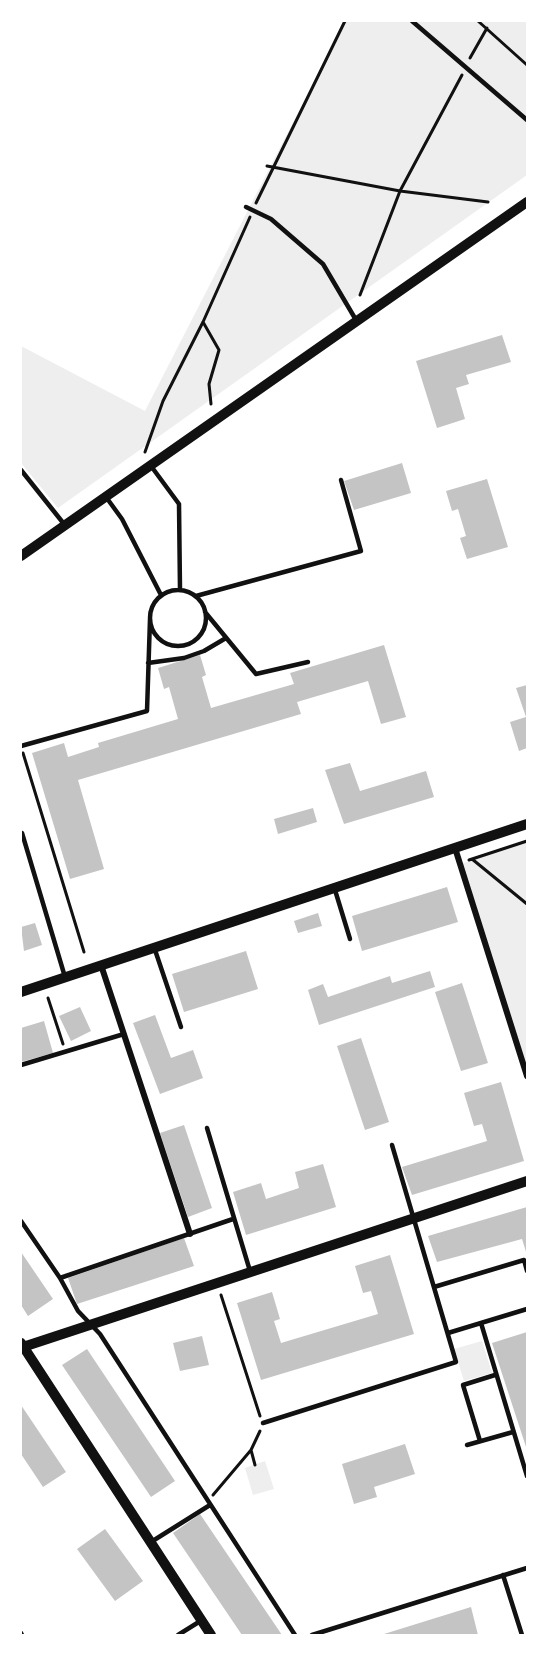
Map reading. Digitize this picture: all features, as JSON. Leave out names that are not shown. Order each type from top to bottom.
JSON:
[{"type":"street","points":[[21,556],[527,202]]},
{"type":"street","points":[[21,992],[153,946],[527,824]]},
{"type":"street","points":[[454,848],[527,1076]]},
{"type":"street","points":[[101,964],[190,1233]]},
{"type":"street","points":[[211,1635],[22,1345],[527,1181]]},
{"type":"lane","points":[[412,21],[527,120]]},
{"type":"lane","points":[[246,207],[272,219],[323,264],[357,322]]},
{"type":"lane","points":[[150,466],[179,504],[180,590]]},
{"type":"lane","points":[[21,470],[65,526]]},
{"type":"lane","points":[[21,746],[147,711],[151,610],[161,595],[180,590],[196,596],[361,551],[341,480]]},
{"type":"lane","points":[[106,497],[122,519],[161,595]]},
{"type":"lane","points":[[196,596],[206,612],[256,674],[308,662]]},
{"type":"lane","points":[[150,619],[157,636],[164,642],[182,646],[198,638],[206,621],[206,612]]},
{"type":"lane","points":[[148,663],[164,662],[204,651],[226,638]]},
{"type":"lane","points":[[22,833],[65,976]]},
{"type":"lane","points":[[334,887],[350,939]]},
{"type":"lane","points":[[153,946],[181,1027]]},
{"type":"lane","points":[[21,1065],[124,1034]]},
{"type":"lane","points":[[207,1128],[250,1271]]},
{"type":"lane","points":[[263,1424],[456,1362],[392,1145]]},
{"type":"lane","points":[[60,1278],[233,1219]]},
{"type":"lane","points":[[21,1221],[60,1278],[78,1311],[91,1323],[295,1635]]},
{"type":"lane","points":[[434,1287],[524,1260],[527,1271]]},
{"type":"lane","points":[[448,1333],[527,1309]]},
{"type":"lane","points":[[481,1323],[527,1476]]},
{"type":"lane","points":[[480,1441],[463,1385],[495,1375]]},
{"type":"lane","points":[[467,1445],[513,1432]]},
{"type":"lane","points":[[150,1543],[209,1503]]},
{"type":"lane","points":[[312,1635],[527,1568]]},
{"type":"lane","points":[[503,1575],[522,1635]]},
{"type":"lane","points":[[178,1635],[202,1620]]},
{"type":"path","points":[[145,452],[163,401],[203,322],[272,167],[345,21]]},
{"type":"path","points":[[478,21],[527,65]]},
{"type":"path","points":[[360,295],[400,191],[487,28]]},
{"type":"path","points":[[267,166],[400,191],[488,202]]},
{"type":"path","points":[[203,322],[219,350],[209,384],[211,404]]},
{"type":"path","points":[[21,746],[84,952]]},
{"type":"path","points":[[459,863],[527,841]]},
{"type":"path","points":[[472,859],[527,904]]},
{"type":"path","points":[[48,998],[65,1052]]},
{"type":"path","points":[[209,1503],[251,1450],[263,1424],[221,1295]]},
{"type":"path","points":[[251,1450],[255,1465]]},
{"type":"shaded area","points":[[345,21],[527,21],[527,175],[58,508],[21,463],[21,346],[145,411]]},
{"type":"shaded area","points":[[527,842],[527,1073],[460,864]]},
{"type":"shaded area","points":[[482,1341],[492,1373],[464,1381],[454,1349]]},
{"type":"shaded area","points":[[265,1461],[274,1489],[253,1495],[245,1468]]},
{"type":"building","points":[[502,335],[511,362],[466,375],[469,384],[456,388],[465,419],[437,428],[416,361]]},
{"type":"building","points":[[402,463],[411,493],[354,510],[344,481]]},
{"type":"building","points":[[487,479],[508,547],[467,559],[460,538],[466,536],[458,509],[452,511],[446,491]]},
{"type":"building","points":[[384,645],[406,717],[381,724],[368,681],[297,702],[301,714],[78,780],[104,869],[70,879],[32,753],[64,743],[68,757],[99,747],[98,743],[178,719],[169,687],[164,689],[158,668],[200,655],[206,675],[202,677],[211,708],[294,684],[290,673]]},
{"type":"building","points":[[527,685],[527,748],[519,751],[510,722],[526,717],[516,688]]},
{"type":"building","points":[[350,763],[360,791],[426,771],[434,797],[344,824],[325,770]]},
{"type":"building","points":[[313,808],[317,822],[278,834],[274,819]]},
{"type":"building","points":[[447,887],[458,922],[362,951],[352,916]]},
{"type":"building","points":[[318,913],[322,926],[298,933],[294,921]]},
{"type":"building","points":[[35,923],[42,945],[24,951],[21,927]]},
{"type":"building","points":[[246,951],[258,989],[184,1012],[172,974]]},
{"type":"building","points":[[430,971],[435,987],[319,1025],[308,990],[323,984],[328,997],[390,976],[392,983]]},
{"type":"building","points":[[462,983],[488,1063],[461,1071],[435,992]]},
{"type":"building","points":[[80,1007],[91,1031],[71,1041],[59,1016]]},
{"type":"building","points":[[155,1015],[171,1058],[193,1050],[203,1078],[160,1094],[133,1023]]},
{"type":"building","points":[[44,1021],[53,1053],[21,1062],[21,1028]]},
{"type":"building","points":[[361,1038],[389,1122],[365,1130],[337,1046]]},
{"type":"building","points":[[501,1082],[524,1161],[412,1195],[402,1167],[487,1141],[482,1124],[474,1126],[464,1093]]},
{"type":"building","points":[[184,1125],[212,1208],[188,1217],[160,1133]]},
{"type":"building","points":[[323,1164],[336,1207],[246,1235],[233,1192],[261,1183],[266,1199],[299,1188],[295,1172]]},
{"type":"building","points":[[527,1207],[527,1255],[522,1239],[437,1262],[428,1236]]},
{"type":"building","points":[[184,1238],[194,1266],[77,1304],[68,1278]]},
{"type":"building","points":[[21,1252],[53,1299],[28,1316],[21,1305]]},
{"type":"building","points":[[390,1255],[414,1334],[261,1380],[237,1303],[272,1292],[280,1319],[274,1321],[281,1343],[378,1314],[371,1291],[363,1293],[355,1266]]},
{"type":"building","points":[[527,1332],[527,1450],[492,1343]]},
{"type":"building","points":[[202,1336],[209,1365],[180,1371],[173,1343]]},
{"type":"building","points":[[87,1349],[175,1481],[151,1497],[62,1365]]},
{"type":"building","points":[[21,1405],[66,1472],[43,1487],[21,1454]]},
{"type":"building","points":[[405,1444],[415,1474],[374,1487],[377,1497],[354,1504],[342,1464]]},
{"type":"building","points":[[200,1514],[282,1635],[242,1635],[173,1533]]},
{"type":"building","points":[[105,1529],[143,1581],[115,1601],[77,1549]]},
{"type":"building","points":[[471,1607],[478,1635],[384,1635],[384,1634]]}]
